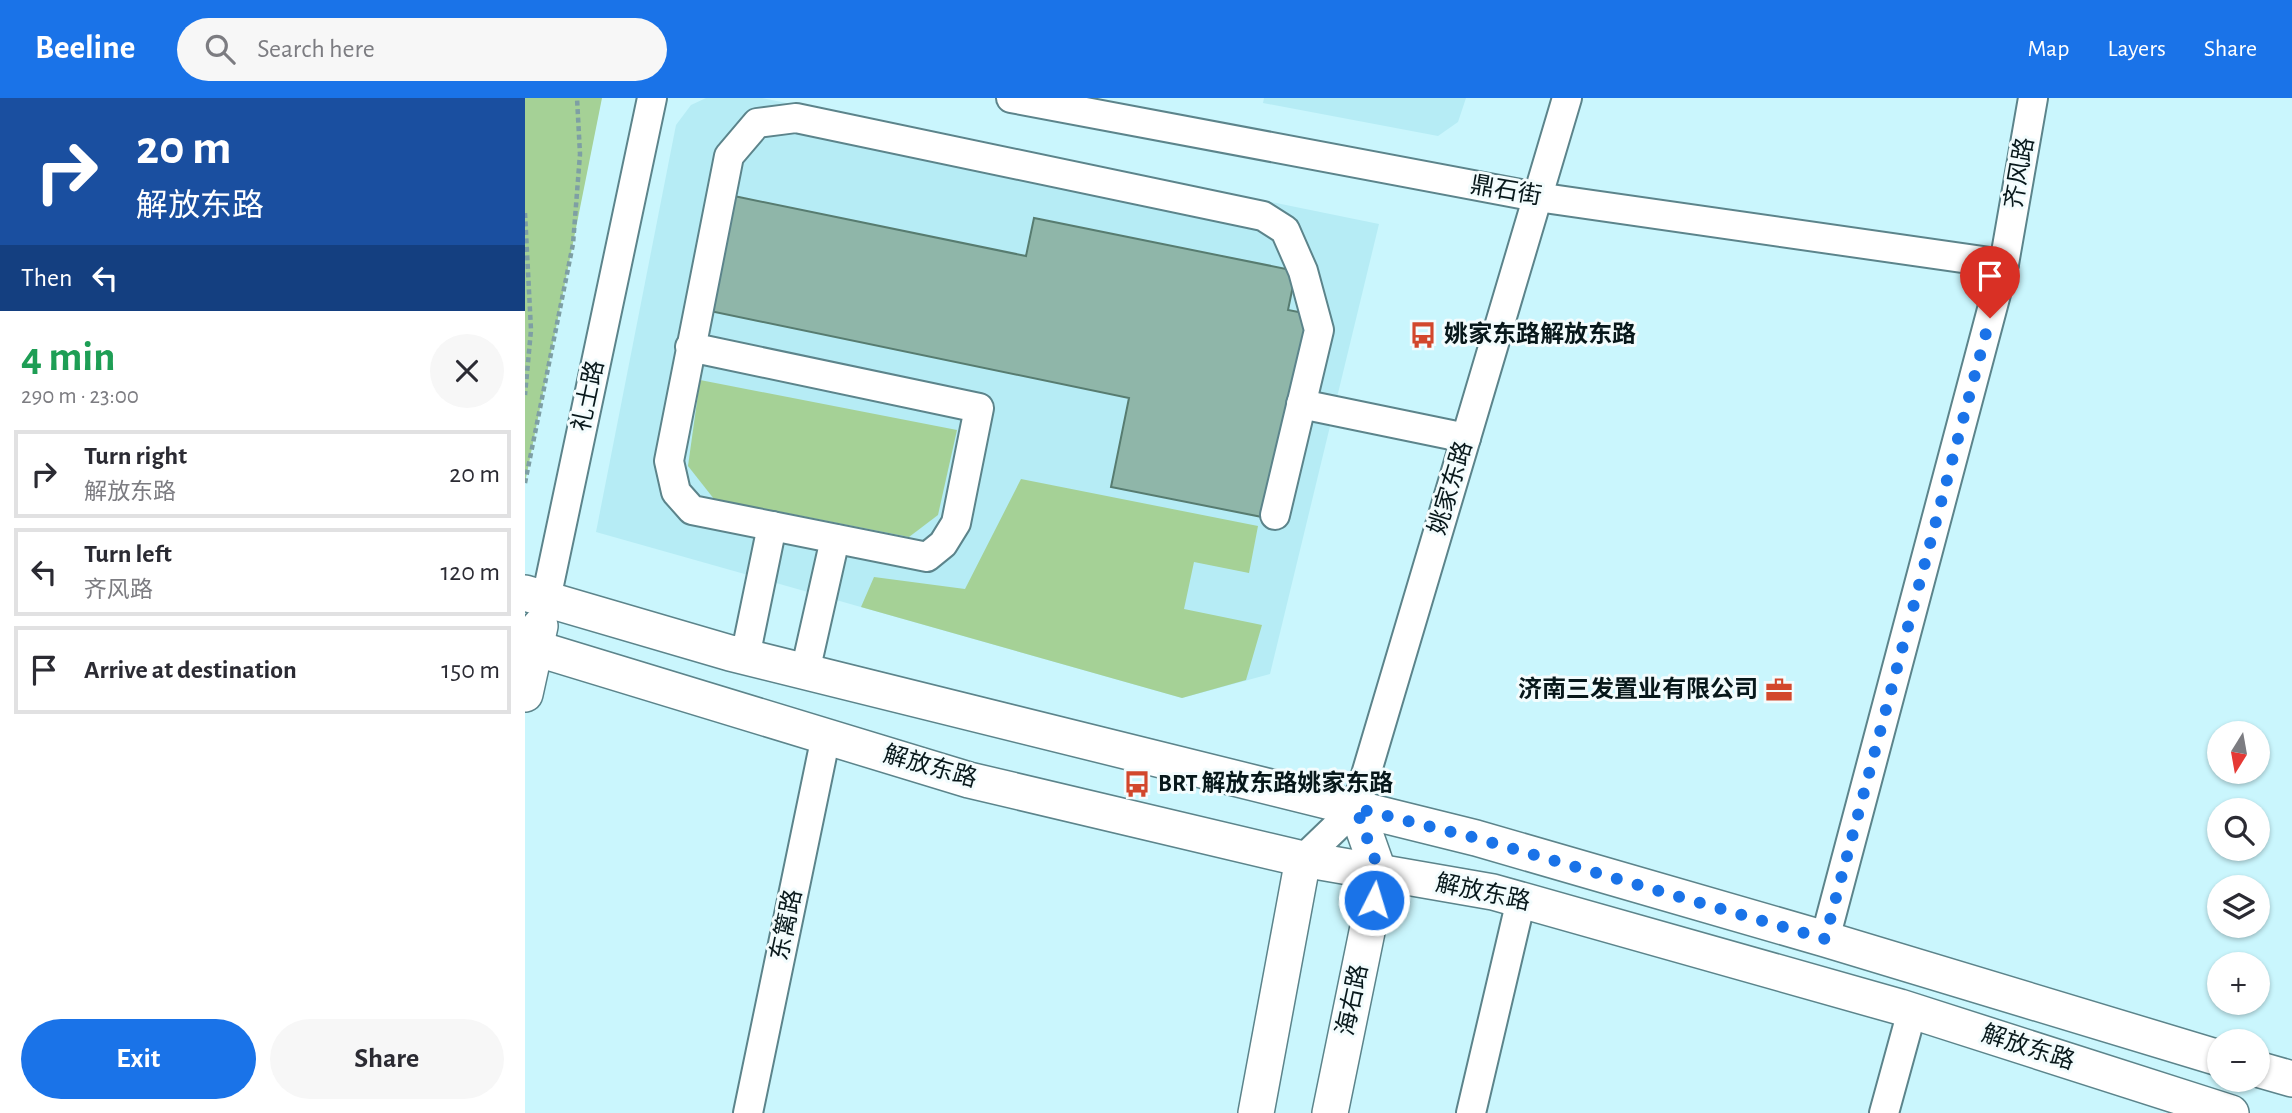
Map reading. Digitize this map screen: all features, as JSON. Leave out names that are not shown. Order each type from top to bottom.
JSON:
[{"type":"main road","name":"礼士路","points":[[525,694],[536,596]]},
{"type":"main road","name":"解放东路","points":[[536,596],[745,657],[1476,838],[1825,939],[2207,1054]]},
{"type":"main road","name":"解放东路","points":[[530,646],[969,780],[1303,859],[1493,892],[1912,1011],[2231,1113]]},
{"type":"main road","points":[[1356,808],[1380,873]]},
{"type":"main road","points":[[1256,1113],[1303,859]]},
{"type":"main road","name":"海右路","points":[[1330,1113],[1380,873]]},
{"type":"main road","points":[[2270,1073],[2292,1079]]},
{"type":"street","name":"礼士路","points":[[536,596],[652,98]]},
{"type":"street","name":"鼎石街","points":[[1011,98],[1537,197],[2004,264]]},
{"type":"street","name":"姚家东路","points":[[1303,859],[1356,808],[1567,98]]},
{"type":"street","name":"齐风路","points":[[1825,939],[2004,264],[2032,98]]},
{"type":"street","points":[[690,347],[979,408],[956,523],[943,544],[927,557],[692,510],[676,492],[669,461],[690,347],[729,156],[757,123],[796,118],[1263,216],[1285,230],[1303,271],[1319,330],[1275,515]]},
{"type":"street","points":[[1301,404],[1466,438]]},
{"type":"street","points":[[745,657],[772,526]]},
{"type":"street","points":[[805,672],[835,539]]},
{"type":"street","name":"东篱路","points":[[748,1113],[826,736]]},
{"type":"street","points":[[1471,1113],[1521,900]]},
{"type":"street","points":[[1884,1113],[1912,1011]]},
{"type":"path","points":[[525,483],[573,244],[580,154],[577,98]]},
{"type":"path","points":[[525,214],[531,330],[525,395]]},
{"type":"shaded area","points":[[706,98],[762,98],[1379,224],[1270,674],[1182,698],[596,532],[676,125],[691,105]]},
{"type":"shaded area","points":[[1264,98],[1466,98],[1458,122],[1438,136],[1263,103]]},
{"type":"green space","points":[[525,98],[602,98],[525,483]]},
{"type":"green space","points":[[700,380],[957,430],[938,515],[909,537],[714,499],[688,466]]},
{"type":"green space","points":[[1021,479],[1258,526],[1249,573],[1194,562],[1184,609],[1262,625],[1246,680],[1182,698],[861,607],[874,577],[965,589]]},
{"type":"building","points":[[734,196],[1026,256],[1034,218],[1296,271],[1288,310],[1309,314],[1267,518],[1111,487],[1129,398],[710,311]]},
{"type":"place","name":"姚家东路解放东路","points":[[1423,335]]},
{"type":"place","name":"济南三发置业有限公司","points":[[1779,690]]},
{"type":"place","name":"BRT 解放东路姚家东路","points":[[1137,784]]},
{"type":"route","points":[[1374,900],[1380,873],[1356,808],[1476,838],[1825,939],[1990,318]]}]
